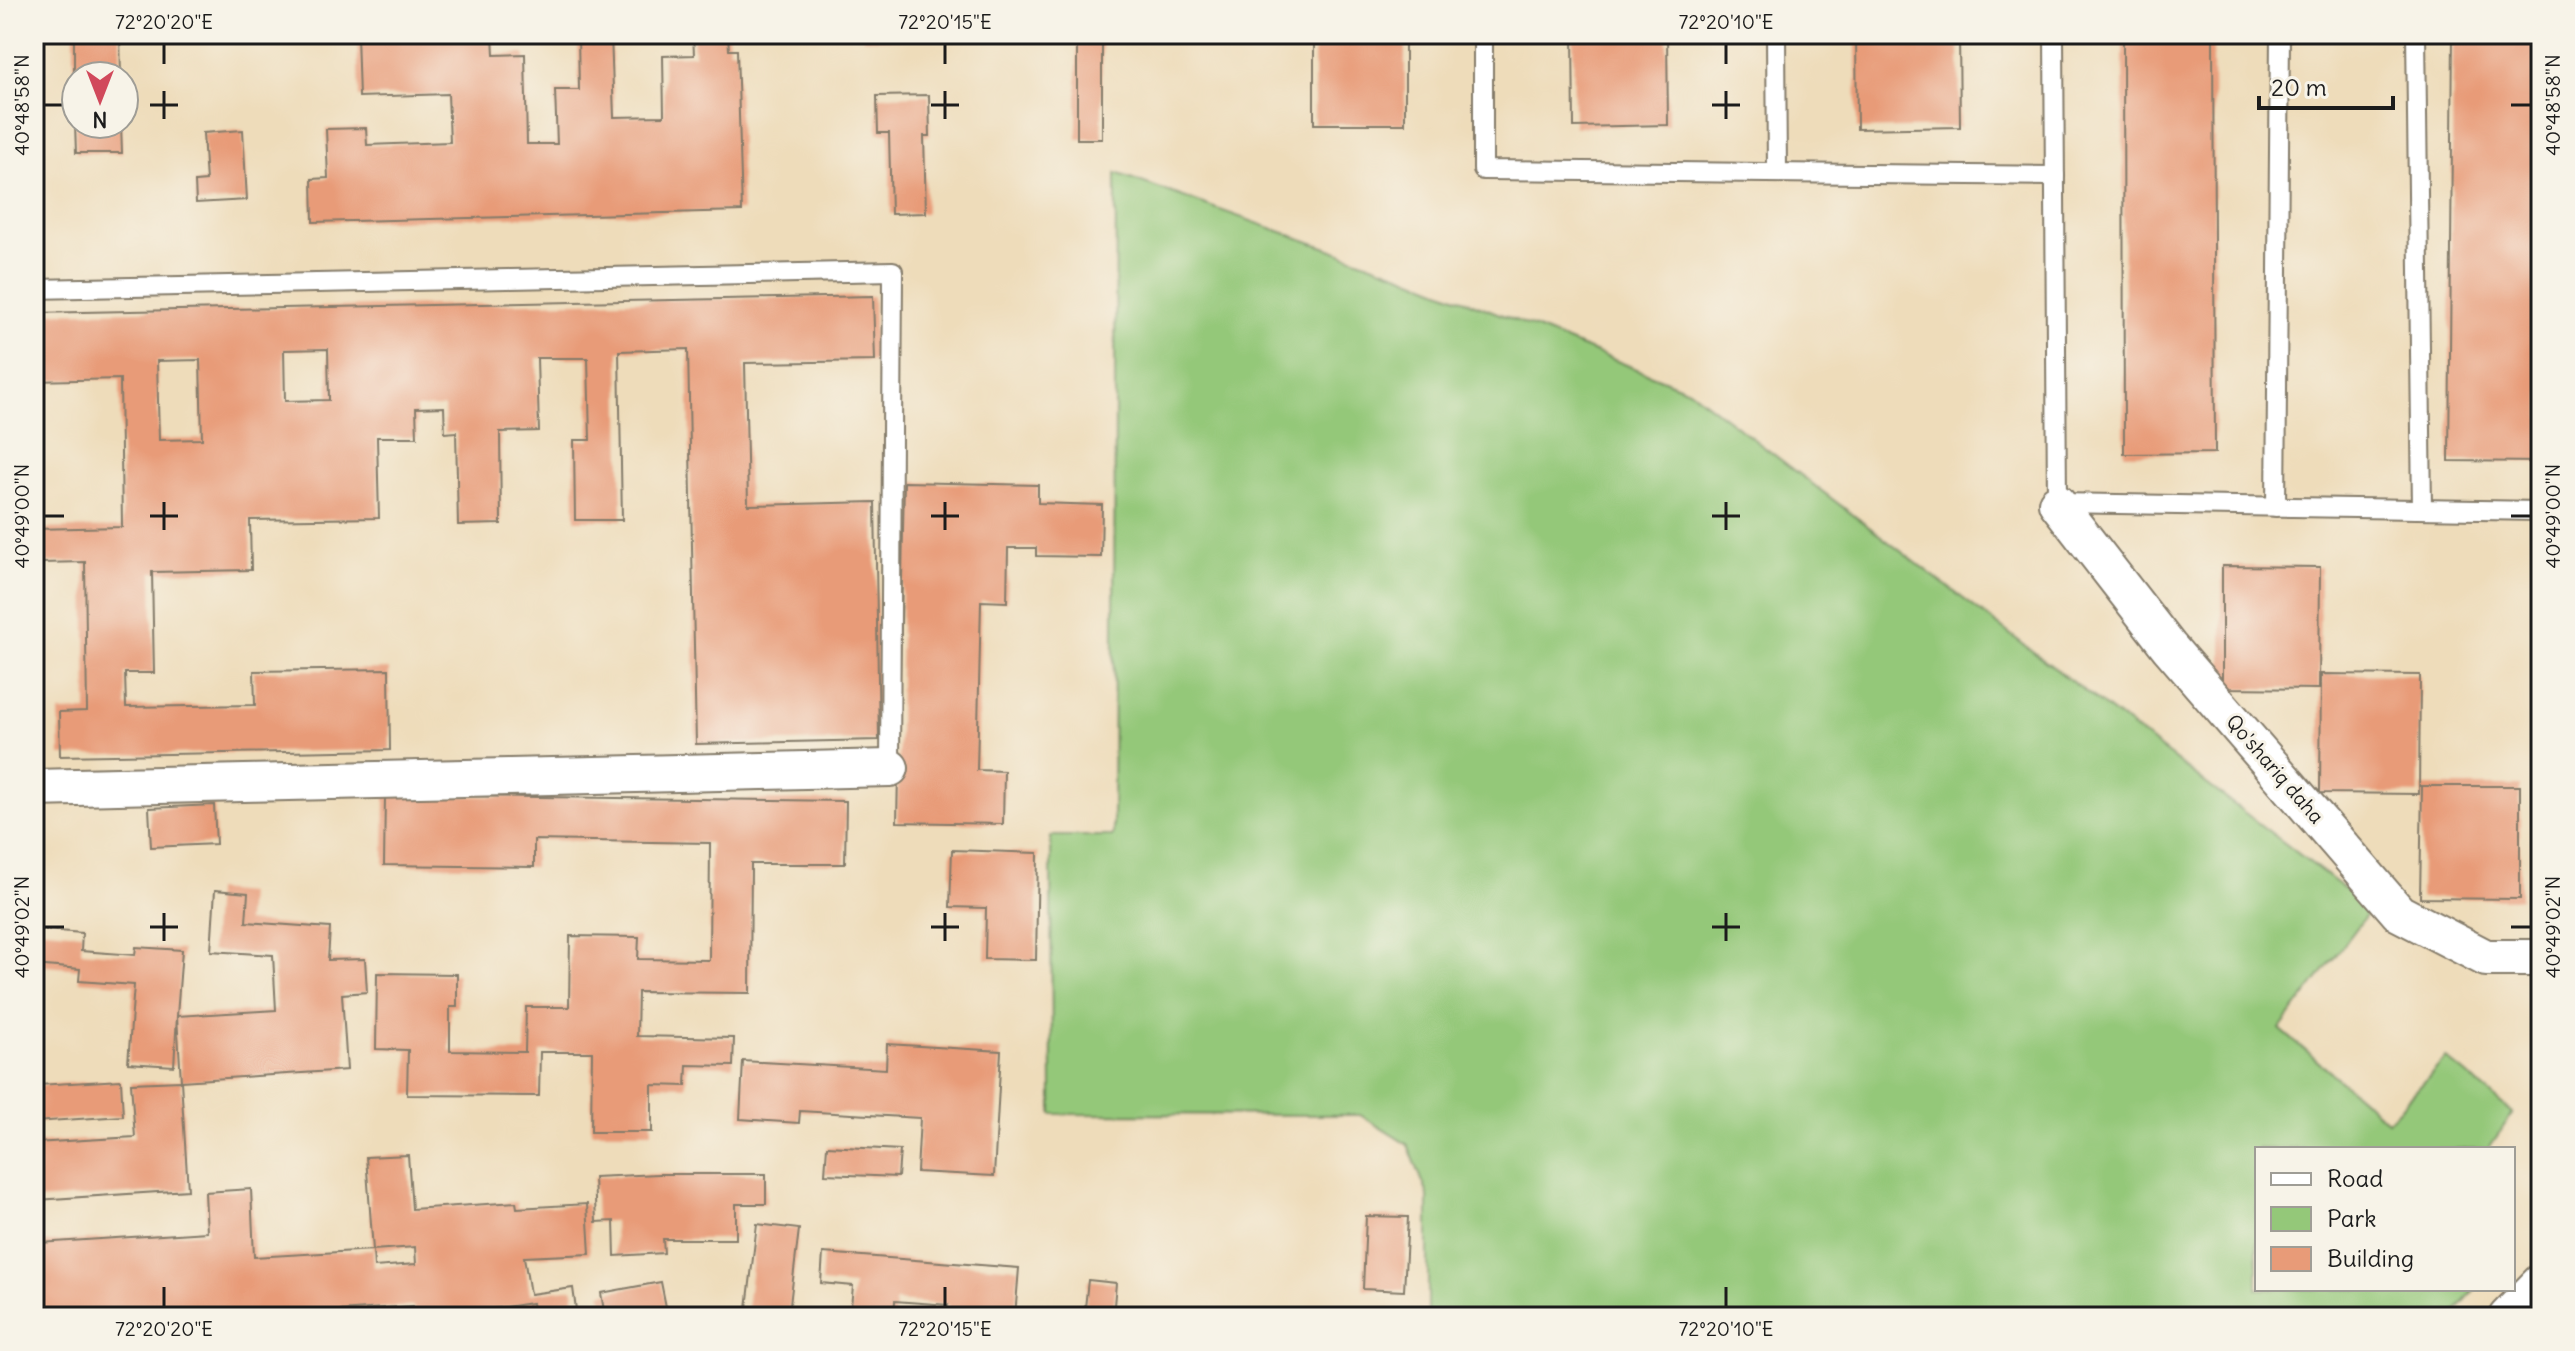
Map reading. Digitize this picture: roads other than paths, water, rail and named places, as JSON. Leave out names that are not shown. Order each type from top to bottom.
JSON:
[{"type":"street","name":"Qo'shariq daha","points":[[2057,503],[2169,647],[2399,913],[2486,958],[2541,958]]},
{"type":"street","points":[[34,788],[890,768]]},
{"type":"street","points":[[2507,1317],[2541,1282]]},
{"type":"lane","points":[[1483,34],[1483,170],[2055,176]]},
{"type":"lane","points":[[1776,34],[1777,173]]},
{"type":"lane","points":[[2054,34],[2057,503],[2541,511]]},
{"type":"lane","points":[[2276,507],[2280,34]]},
{"type":"lane","points":[[2416,34],[2422,509]]},
{"type":"lane","points":[[34,289],[893,271],[890,768]]}]
